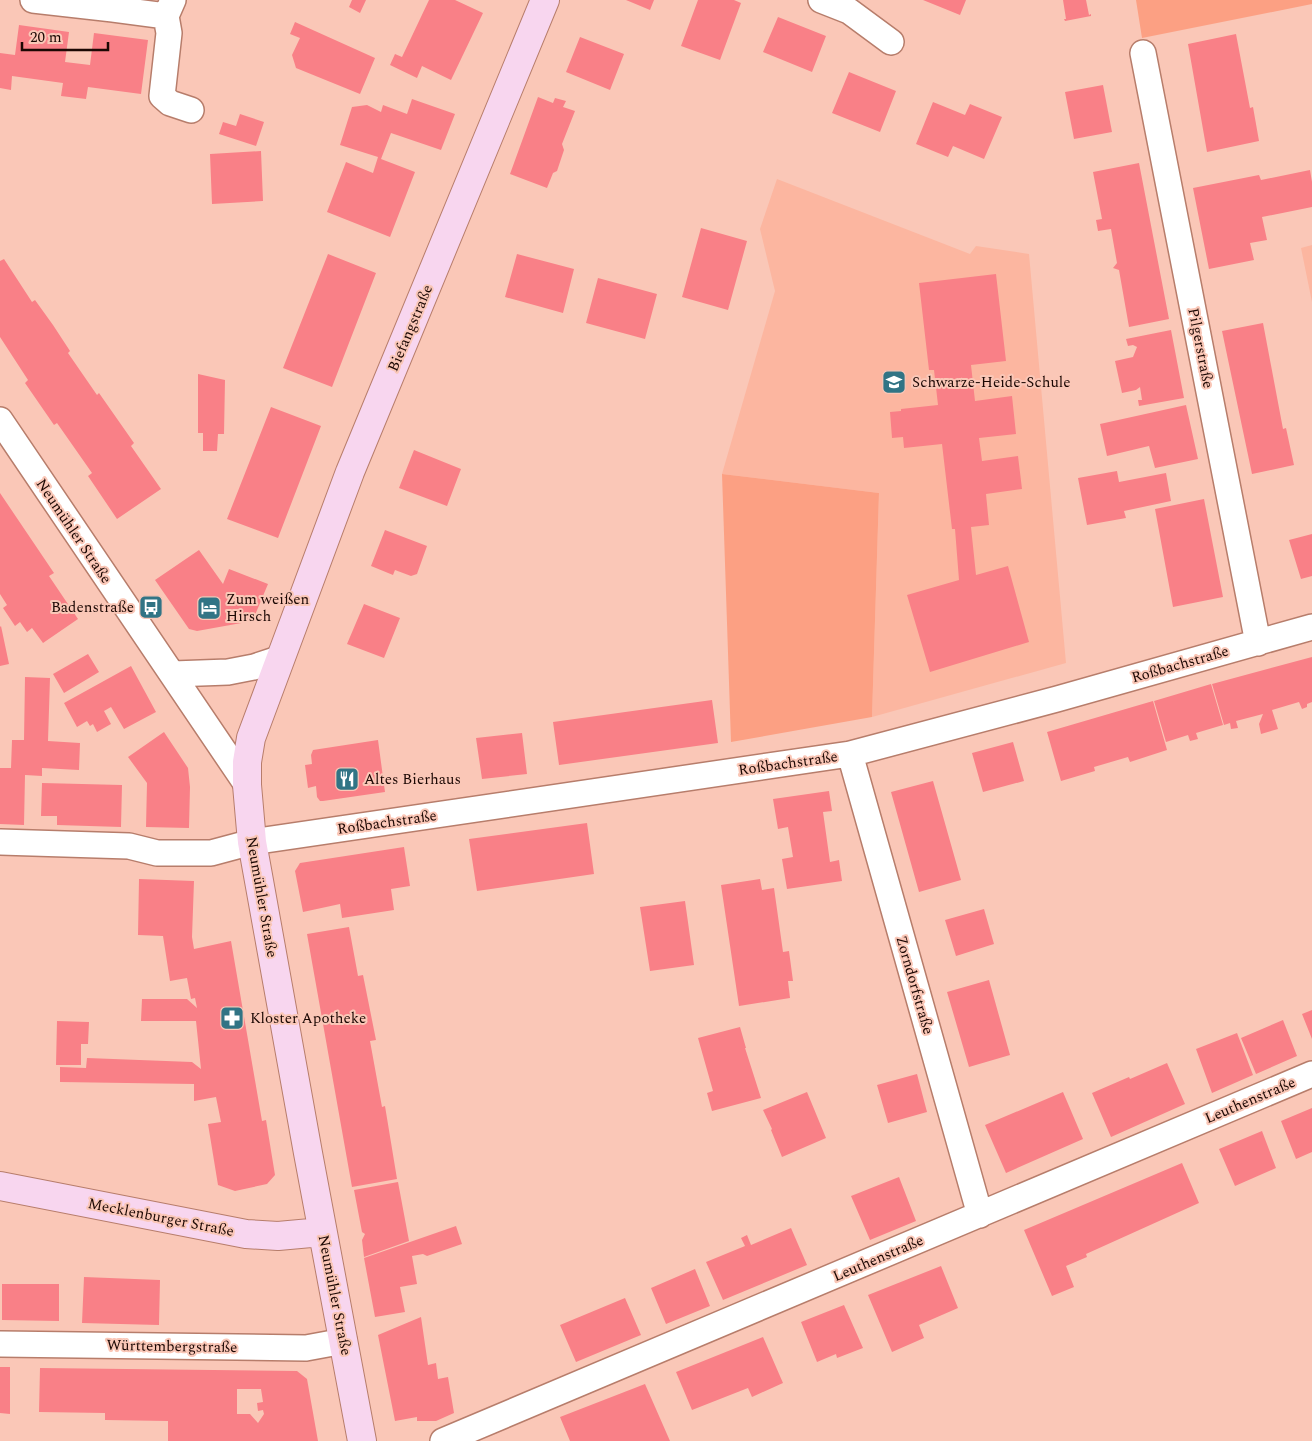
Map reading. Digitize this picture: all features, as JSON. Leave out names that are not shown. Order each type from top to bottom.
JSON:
[{"type":"main road","name":"Biefangstraße","points":[[247,785],[246,762],[251,738],[350,472],[542,1]]},
{"type":"main road","name":"Neumühler Straße","points":[[247,785],[252,842],[322,1232],[362,1441]]},
{"type":"main road","name":"Mecklenburger Straße","points":[[0,1186],[246,1234],[278,1236],[322,1232]]},
{"type":"street","points":[[33,0],[170,8],[162,96],[170,103],[191,110]]},
{"type":"street","points":[[820,0],[849,11],[891,42]]},
{"type":"street","name":"Pilgerstraße","points":[[1143,54],[1258,642]]},
{"type":"street","name":"Neumühler Straße","points":[[0,420],[247,785]]},
{"type":"street","name":"Roßbachstraße","points":[[252,842],[850,754],[1057,699],[1312,627]]},
{"type":"street","points":[[173,674],[228,672],[254,667],[281,658]]},
{"type":"street","name":"Zorndorfstraße","points":[[850,754],[980,1215]]},
{"type":"street","points":[[0,842],[129,846],[157,853],[211,853],[252,842]]},
{"type":"street","name":"Leuthenstraße","points":[[443,1441],[1312,1074]]},
{"type":"street","name":"Württembergstraße","points":[[0,1344],[306,1348],[344,1341]]},
{"type":"shaded area","points":[[1136,0],[1312,0],[1312,4],[1142,38]]},
{"type":"shaded area","name":"Schwarze-Heide-Schule","points":[[777,179],[970,254],[976,246],[1029,254],[1066,663],[872,717],[879,493],[722,474],[775,291],[760,229]]},
{"type":"shaded area","points":[[1312,245],[1312,302],[1301,248]]},
{"type":"shaded area","points":[[722,474],[879,493],[872,717],[731,742]]},
{"type":"building","points":[[352,0],[366,0],[360,13],[349,7]]},
{"type":"building","points":[[429,0],[455,0],[483,13],[451,80],[422,66],[417,78],[390,65],[395,54],[402,57]]},
{"type":"building","points":[[626,0],[654,0],[650,10]]},
{"type":"building","points":[[698,0],[734,0],[741,3],[720,60],[681,46]]},
{"type":"building","points":[[923,0],[966,0],[960,15]]},
{"type":"building","points":[[1063,0],[1086,0],[1089,15],[1091,14],[1091,16],[1065,21]]},
{"type":"building","points":[[778,17],[826,36],[812,72],[763,52]]},
{"type":"building","points":[[295,22],[375,58],[360,94],[296,68],[292,55],[300,38],[290,34]]},
{"type":"building","points":[[19,25],[69,32],[65,62],[90,65],[94,33],[148,40],[141,94],[88,87],[86,99],[61,96],[63,83],[12,76],[11,90],[0,88],[0,53],[15,55]]},
{"type":"building","points":[[1236,34],[1250,108],[1253,107],[1259,141],[1207,152],[1188,44]]},
{"type":"building","points":[[580,37],[624,54],[610,90],[566,72]]},
{"type":"building","points":[[849,72],[896,91],[880,132],[832,113]]},
{"type":"building","points":[[1103,85],[1112,132],[1074,139],[1065,92]]},
{"type":"building","points":[[538,97],[553,103],[555,98],[566,101],[563,107],[575,111],[562,144],[564,150],[557,171],[553,173],[547,188],[510,174]]},
{"type":"building","points":[[412,99],[455,114],[441,150],[391,133],[381,159],[415,172],[390,237],[327,212],[346,162],[373,173],[378,157],[340,145],[352,107],[367,105],[381,112],[383,105],[407,114]]},
{"type":"building","points":[[933,102],[965,115],[970,104],[1002,117],[984,159],[953,146],[948,157],[916,144]]},
{"type":"building","points":[[240,114],[264,122],[256,146],[219,134],[223,122],[236,126]]},
{"type":"building","points":[[261,151],[263,201],[212,204],[210,154]]},
{"type":"building","points":[[1139,163],[1169,319],[1129,327],[1119,270],[1113,268],[1117,263],[1111,229],[1098,231],[1096,220],[1102,219],[1093,172]]},
{"type":"building","points":[[1310,170],[1312,207],[1262,217],[1267,240],[1250,243],[1254,260],[1209,269],[1193,188],[1259,175],[1261,180]]},
{"type":"building","points":[[701,228],[747,241],[728,310],[682,297]]},
{"type":"building","points":[[328,254],[376,273],[332,387],[283,368]]},
{"type":"building","points":[[517,254],[574,269],[563,313],[505,297]]},
{"type":"building","points":[[4,259],[32,302],[35,300],[53,325],[70,351],[68,353],[97,395],[99,393],[134,443],[131,446],[161,489],[117,519],[88,476],[92,473],[57,423],[54,425],[25,383],[28,380],[0,337],[0,261]]},
{"type":"building","points":[[996,274],[1006,361],[971,365],[975,401],[1012,396],[1016,434],[979,438],[982,461],[1018,456],[1022,489],[986,494],[989,525],[971,527],[976,575],[1008,566],[1029,642],[930,672],[907,595],[959,580],[955,529],[952,529],[942,444],[904,448],[903,437],[892,438],[890,412],[938,405],[934,370],[929,370],[919,283]]},
{"type":"building","points":[[598,278],[657,294],[645,339],[586,323]]},
{"type":"building","points":[[1263,323],[1283,429],[1286,428],[1294,465],[1252,474],[1222,331]]},
{"type":"building","points":[[1171,330],[1184,398],[1139,406],[1138,400],[1142,400],[1140,387],[1136,390],[1122,393],[1115,361],[1133,357],[1137,347],[1133,345],[1128,346],[1126,339]]},
{"type":"building","points":[[198,374],[225,380],[224,434],[218,434],[217,451],[203,451],[203,433],[198,433]]},
{"type":"building","points":[[1186,405],[1198,459],[1155,468],[1149,446],[1107,456],[1100,424]]},
{"type":"building","points":[[271,407],[321,426],[278,538],[227,519]]},
{"type":"building","points":[[414,450],[461,469],[447,506],[399,488]]},
{"type":"building","points":[[1117,471],[1119,482],[1166,473],[1171,501],[1124,511],[1126,518],[1087,525],[1078,478]]},
{"type":"building","points":[[0,493],[54,573],[49,576],[78,619],[43,643],[32,628],[27,632],[20,622],[15,626],[3,608],[7,605],[0,594]]},
{"type":"building","points":[[1204,499],[1223,597],[1173,607],[1155,509]]},
{"type":"building","points":[[385,530],[427,546],[417,574],[411,576],[395,570],[393,575],[371,566]]},
{"type":"building","points":[[1312,534],[1312,576],[1301,579],[1289,540]]},
{"type":"building","points":[[199,550],[223,584],[229,569],[268,584],[255,615],[247,622],[197,631],[189,629],[155,580]]},
{"type":"building","points":[[364,604],[400,618],[384,658],[347,644]]},
{"type":"building","points":[[0,627],[9,664],[0,666]]},
{"type":"building","points":[[88,654],[99,672],[64,693],[53,674]]},
{"type":"building","points":[[1312,657],[1312,702],[1307,704],[1307,707],[1302,709],[1299,702],[1272,710],[1278,729],[1261,734],[1259,724],[1263,714],[1236,721],[1238,728],[1231,729],[1230,723],[1224,725],[1212,684]]},
{"type":"building","points":[[131,666],[156,712],[124,729],[111,707],[104,711],[111,724],[97,732],[93,724],[90,726],[87,721],[77,727],[64,703]]},
{"type":"building","points":[[25,677],[50,678],[48,741],[80,743],[79,770],[42,768],[42,776],[25,775],[24,825],[0,824],[0,768],[11,768],[12,740],[24,740]]},
{"type":"building","points":[[1211,684],[1223,725],[1196,733],[1198,739],[1190,741],[1188,735],[1166,742],[1154,701]]},
{"type":"building","points":[[712,700],[718,743],[559,765],[553,722]]},
{"type":"building","points":[[1153,701],[1167,750],[1130,762],[1128,757],[1094,767],[1095,771],[1061,781],[1047,732]]},
{"type":"building","points":[[164,732],[188,768],[190,787],[189,828],[146,827],[147,783],[128,757]]},
{"type":"building","points":[[522,733],[527,774],[482,779],[476,738]]},
{"type":"building","points":[[378,740],[385,792],[320,801],[317,797],[316,786],[308,788],[305,765],[312,764],[311,755],[313,750]]},
{"type":"building","points":[[1013,742],[1024,781],[983,792],[972,753]]},
{"type":"building","points":[[933,781],[961,880],[919,892],[891,792]]},
{"type":"building","points":[[42,783],[122,785],[121,827],[57,825],[57,816],[41,816]]},
{"type":"building","points":[[829,791],[832,811],[823,812],[830,862],[839,860],[842,881],[787,889],[782,859],[793,857],[788,827],[778,829],[773,799]]},
{"type":"building","points":[[587,823],[594,874],[477,891],[469,839]]},
{"type":"building","points":[[404,847],[410,886],[391,889],[394,910],[342,918],[340,904],[303,912],[295,871],[300,863]]},
{"type":"building","points":[[139,879],[194,881],[192,937],[194,949],[231,941],[262,1121],[266,1120],[275,1175],[267,1184],[235,1191],[218,1185],[208,1124],[221,1122],[216,1097],[194,1101],[194,1084],[60,1082],[60,1067],[86,1068],[87,1058],[192,1062],[201,1069],[196,1021],[141,1021],[142,999],[187,999],[197,1008],[195,998],[191,999],[187,978],[170,981],[163,936],[138,935]]},
{"type":"building","points":[[760,879],[762,890],[774,888],[783,952],[789,951],[793,981],[788,981],[790,998],[739,1006],[721,885]]},
{"type":"building","points":[[685,901],[694,965],[650,971],[640,907]]},
{"type":"building","points":[[984,909],[994,944],[956,956],[945,920]]},
{"type":"building","points":[[349,927],[358,976],[363,975],[376,1040],[370,1041],[382,1107],[385,1106],[397,1179],[352,1187],[307,934]]},
{"type":"building","points":[[989,980],[1010,1055],[969,1067],[947,992]]},
{"type":"building","points":[[1312,1010],[1312,1039],[1302,1014]]},
{"type":"building","points":[[1283,1020],[1297,1056],[1256,1074],[1241,1038]]},
{"type":"building","points":[[57,1021],[89,1022],[88,1044],[81,1044],[81,1065],[56,1065]]},
{"type":"building","points":[[740,1027],[761,1098],[712,1111],[707,1093],[713,1091],[698,1038]]},
{"type":"building","points":[[1237,1033],[1253,1075],[1212,1093],[1196,1049]]},
{"type":"building","points":[[1167,1063],[1185,1104],[1111,1137],[1092,1093]]},
{"type":"building","points":[[917,1074],[927,1112],[888,1123],[877,1085]]},
{"type":"building","points":[[807,1092],[826,1138],[782,1157],[763,1110]]},
{"type":"building","points":[[1063,1092],[1083,1139],[1006,1173],[985,1125]]},
{"type":"building","points":[[1312,1108],[1312,1152],[1296,1159],[1281,1121]]},
{"type":"building","points":[[1262,1131],[1276,1168],[1235,1186],[1219,1149]]},
{"type":"building","points":[[1182,1163],[1199,1203],[1086,1254],[1087,1257],[1066,1266],[1074,1287],[1052,1296],[1024,1230]]},
{"type":"building","points":[[899,1177],[916,1221],[870,1240],[851,1196]]},
{"type":"building","points":[[398,1182],[409,1241],[364,1257],[362,1240],[365,1234],[362,1232],[354,1190]]},
{"type":"building","points":[[456,1226],[462,1244],[427,1256],[423,1254],[412,1256],[417,1284],[400,1287],[405,1312],[375,1317],[364,1258]]},
{"type":"building","points":[[791,1228],[807,1265],[723,1300],[706,1262],[745,1246],[741,1238],[747,1235],[751,1245]]},
{"type":"building","points":[[941,1266],[958,1308],[919,1325],[924,1338],[892,1352],[868,1295]]},
{"type":"building","points":[[695,1269],[710,1306],[666,1324],[651,1288]]},
{"type":"building","points":[[84,1277],[160,1280],[159,1325],[82,1323]]},
{"type":"building","points":[[2,1284],[59,1284],[59,1321],[2,1320]]},
{"type":"building","points":[[625,1298],[641,1335],[576,1362],[560,1325]]},
{"type":"building","points":[[844,1305],[863,1348],[837,1358],[836,1354],[817,1362],[801,1322]]},
{"type":"building","points":[[421,1317],[428,1365],[436,1363],[438,1379],[448,1377],[454,1413],[436,1421],[417,1421],[417,1417],[395,1421],[378,1335]]},
{"type":"building","points":[[763,1337],[783,1383],[752,1397],[748,1388],[692,1410],[676,1372]]},
{"type":"building","points":[[0,1367],[10,1367],[10,1414],[0,1413]]},
{"type":"building","points":[[40,1368],[297,1371],[307,1379],[318,1441],[168,1441],[168,1421],[105,1420],[105,1413],[39,1412]],"holes":[[[237,1389],[261,1389],[263,1402],[257,1403],[258,1411],[263,1410],[264,1414],[258,1423],[250,1414],[237,1414]]]},
{"type":"building","points":[[645,1384],[670,1441],[570,1441],[560,1417]]},
{"type":"place","name":"Schwarze-Heide-Schule","points":[[894,382]]},
{"type":"place","name":"Badenstraße","points":[[151,607]]},
{"type":"place","name":"Zum weißen Hirsch","points":[[209,608]]},
{"type":"place","name":"Altes Bierhaus","points":[[347,779]]},
{"type":"place","name":"Kloster Apotheke","points":[[232,1018]]}]
